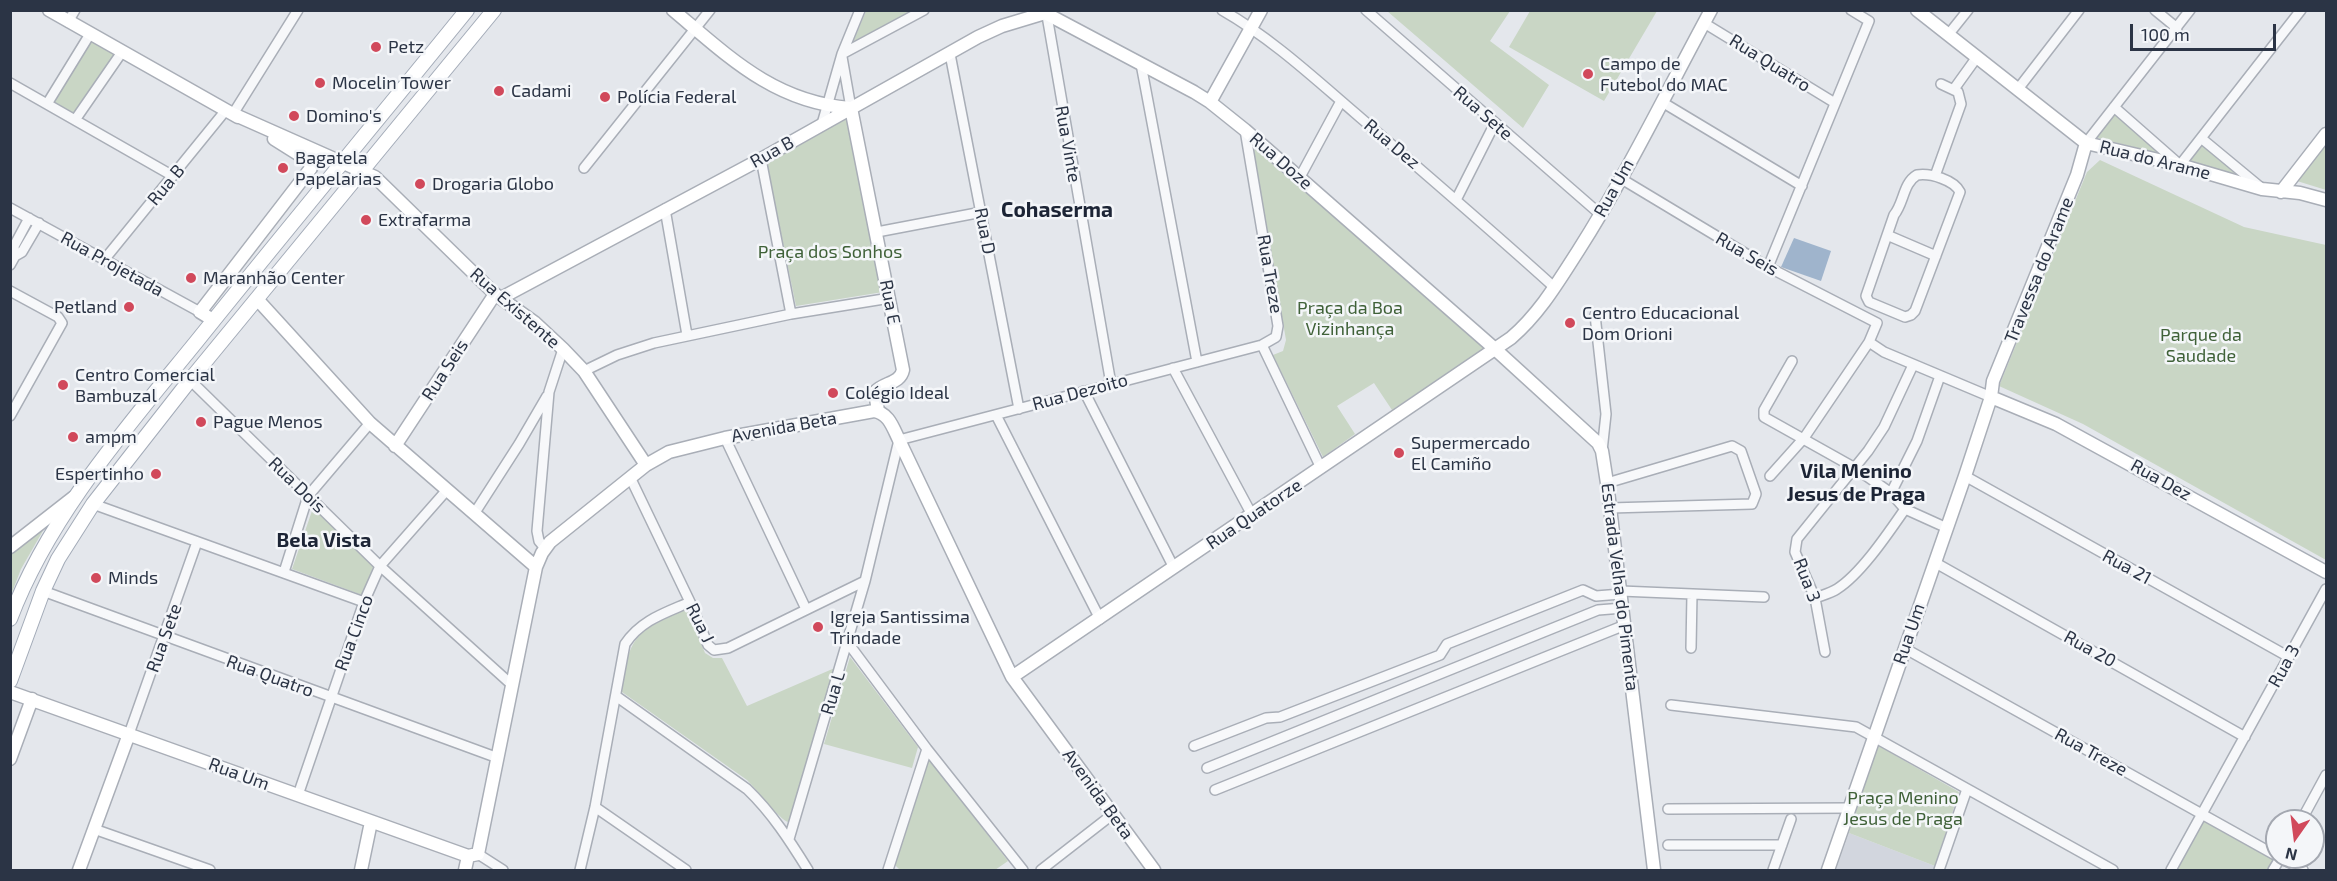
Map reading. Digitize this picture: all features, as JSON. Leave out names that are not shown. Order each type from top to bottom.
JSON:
[{"type":"main road","points":[[10,619],[44,546],[79,492],[213,320],[467,10]]},
{"type":"main road","points":[[12,675],[42,591],[61,554],[93,504],[190,380],[494,10]]},
{"type":"street","points":[[49,10],[230,112],[309,161],[311,166],[200,312]]},
{"type":"street","points":[[68,22],[75,10]]},
{"type":"street","name":"Rua B","points":[[104,260],[173,176],[230,112],[298,10]]},
{"type":"street","points":[[673,10],[754,76],[770,86],[798,98],[826,106],[851,108],[842,54]]},
{"type":"street","points":[[584,168],[710,10]]},
{"type":"street","points":[[822,124],[842,54],[860,10]]},
{"type":"street","points":[[842,54],[924,10]]},
{"type":"street","name":"Rua Dez","points":[[1222,10],[1252,27],[1341,101],[1554,287]]},
{"type":"street","points":[[1210,102],[1261,10]]},
{"type":"street","name":"Rua Sete","points":[[1366,10],[1601,215]]},
{"type":"street","name":"Rua Um","points":[[1495,349],[1526,325],[1542,307],[1601,215],[1711,10]]},
{"type":"street","points":[[1768,267],[1869,21],[1851,10]]},
{"type":"street","name":"Rua do Arame","points":[[1917,10],[2086,143],[2180,165],[2262,189],[2300,193],[2326,200]]},
{"type":"street","points":[[1948,35],[1968,10]]},
{"type":"street","points":[[2018,89],[2079,10]]},
{"type":"street","points":[[2155,10],[2177,28]]},
{"type":"street","points":[[2086,143],[2190,10]]},
{"type":"street","points":[[2114,106],[2180,165],[2301,10]]},
{"type":"street","name":"Rua B","points":[[498,296],[761,159],[1002,26],[1044,11]]},
{"type":"street","name":"Rua Doze","points":[[1044,11],[1210,102],[1300,177],[1495,349]]},
{"type":"street","name":"Rua Vinte","points":[[1044,11],[1111,384]]},
{"type":"street","name":"Rua Quatro","points":[[1704,23],[1835,103]]},
{"type":"street","points":[[47,104],[90,34]]},
{"type":"street","points":[[75,120],[122,52]]},
{"type":"street","name":"Rua D","points":[[950,54],[1018,409]]},
{"type":"street","points":[[1954,89],[1977,57]]},
{"type":"street","points":[[1141,64],[1197,362]]},
{"type":"street","points":[[10,83],[173,176]]},
{"type":"street","points":[[1935,176],[1961,104],[1960,96],[1954,89],[1941,84]]},
{"type":"street","points":[[1300,177],[1341,101]]},
{"type":"street","points":[[1662,102],[1802,186]]},
{"type":"street","name":"Rua E","points":[[851,108],[903,373],[897,380],[876,390],[874,394],[878,411]]},
{"type":"street","name":"Rua Existente","points":[[230,112],[375,177],[498,296],[534,322],[584,371],[646,465]]},
{"type":"street","points":[[1456,200],[1496,123]]},
{"type":"street","name":"Rua Treze","points":[[1245,130],[1278,326],[1274,340],[1262,345]]},
{"type":"street","points":[[2281,192],[2326,134]]},
{"type":"street","points":[[2201,138],[2262,189]]},
{"type":"street","name":"Travessa do Arame","points":[[1991,397],[1993,381],[2077,175],[2086,143]]},
{"type":"street","points":[[761,159],[791,314]]},
{"type":"street","points":[[1917,176],[1935,176],[1957,187],[1960,192],[1911,315],[1905,317],[1869,302],[1866,296],[1867,291],[1910,181],[1917,176]]},
{"type":"street","name":"Rua Seis","points":[[1620,178],[1768,267],[1877,323],[1869,342]]},
{"type":"street","points":[[2291,180],[2291,187],[2300,193]]},
{"type":"street","name":"Rua Projetada","points":[[10,208],[213,320]]},
{"type":"street","points":[[665,209],[687,335]]},
{"type":"street","points":[[876,232],[982,212]]},
{"type":"street","points":[[13,261],[22,252],[34,221]]},
{"type":"street","points":[[1887,235],[1936,256]]},
{"type":"street","points":[[10,291],[58,317],[62,322],[10,416]]},
{"type":"street","name":"Rua Seis","points":[[395,446],[498,296]]},
{"type":"street","points":[[584,371],[617,355],[687,335],[791,314],[890,298]]},
{"type":"street","points":[[257,299],[370,423],[536,567]]},
{"type":"street","points":[[1595,315],[1606,414],[1602,451]]},
{"type":"street","points":[[1770,476],[1804,438],[1869,342],[1884,352],[1991,397]]},
{"type":"street","points":[[1262,345],[1321,468]]},
{"type":"street","name":"Rua Dezoito","points":[[899,440],[1262,345]]},
{"type":"street","points":[[474,514],[549,392],[563,349]]},
{"type":"street","points":[[1495,349],[1588,432],[1602,451]]},
{"type":"street","name":"Rua Quatorze","points":[[1012,677],[1495,349]]},
{"type":"street","points":[[1792,361],[1764,410],[1764,417],[1855,468],[1891,493],[1905,509],[1947,528]]},
{"type":"street","name":"Rua 3","points":[[1825,652],[1815,598],[1795,552],[1797,539],[1855,468],[1884,427],[1913,365]]},
{"type":"street","points":[[1173,368],[1252,515]]},
{"type":"street","points":[[1891,493],[1917,441],[1940,376]]},
{"type":"street","name":"Rua Dois","points":[[190,380],[380,566],[512,686]]},
{"type":"street","points":[[545,548],[537,531],[549,392]]},
{"type":"street","points":[[1084,392],[1174,568]]},
{"type":"street","name":"Rua Dez","points":[[1991,397],[2056,423],[2326,572]]},
{"type":"street","name":"Rua Um","points":[[1828,870],[1991,397]]},
{"type":"street","name":"Avenida Beta","points":[[465,870],[473,855],[498,758],[536,567],[545,548],[589,509],[646,465],[681,448],[878,411],[887,417],[899,440],[1012,677],[1154,870]]},
{"type":"street","points":[[996,415],[1100,619]]},
{"type":"street","points":[[284,572],[308,496],[370,423]]},
{"type":"street","points":[[725,438],[806,609]]},
{"type":"street","name":"Rua L","points":[[789,839],[848,643],[899,440]]},
{"type":"street","points":[[1607,483],[1732,446],[1742,451],[1756,494],[1752,504],[1610,508]]},
{"type":"street","name":"Estrada Velha do Pimenta","points":[[1602,451],[1654,870]]},
{"type":"street","name":"Rua 21","points":[[1965,476],[2289,657]]},
{"type":"street","name":"Rua J","points":[[630,477],[708,645],[714,650],[720,651],[865,581]]},
{"type":"street","name":"Rua Cinco","points":[[297,795],[364,602],[380,566],[446,491]]},
{"type":"street","points":[[10,547],[79,492]]},
{"type":"street","points":[[93,504],[364,602]]},
{"type":"street","points":[[1815,598],[1835,590],[1849,579],[1890,531],[1905,509]]},
{"type":"street","name":"Rua Sete","points":[[129,734],[197,542]]},
{"type":"street","name":"Rua 20","points":[[1934,562],[2245,737]]},
{"type":"street","name":"Rua 3","points":[[2171,870],[2326,589]]},
{"type":"street","points":[[1194,746],[1266,718],[1281,717],[1440,655],[1447,644],[1583,590],[1596,596],[1621,592],[1764,597]]},
{"type":"street","name":"Rua Quatro","points":[[42,591],[164,638],[498,758]]},
{"type":"street","points":[[1691,648],[1692,594]]},
{"type":"street","points":[[580,870],[595,807],[625,644],[630,636],[650,619],[690,602]]},
{"type":"street","points":[[1208,768],[1598,610],[1623,608]]},
{"type":"street","points":[[1215,790],[1625,625]]},
{"type":"street","points":[[848,643],[927,749],[1023,870]]},
{"type":"street","name":"Rua Treze","points":[[1904,648],[2265,849]]},
{"type":"street","name":"Rua Um","points":[[10,692],[371,822],[473,855]]},
{"type":"street","points":[[616,696],[747,789],[762,803],[789,839],[808,870]]},
{"type":"street","points":[[10,759],[32,699]]},
{"type":"street","points":[[1671,705],[1856,728],[2113,870]]},
{"type":"street","points":[[79,870],[129,734]]},
{"type":"street","points":[[890,869],[927,749]]},
{"type":"street","points":[[2308,809],[2325,779]]},
{"type":"street","points":[[1939,870],[1967,789]]},
{"type":"street","points":[[595,807],[686,870]]},
{"type":"street","points":[[1668,809],[1849,808]]},
{"type":"street","points":[[1041,870],[1113,814]]},
{"type":"street","points":[[1773,870],[1791,819]]},
{"type":"street","points":[[361,870],[371,822]]},
{"type":"street","points":[[94,829],[210,870]]},
{"type":"street","points":[[1668,845],[1782,845]]},
{"type":"street","points":[[473,855],[503,870]]},
{"type":"shaded area","points":[[1849,833],[1935,866],[1933,870],[1836,870]]},
{"type":"green space","points":[[866,10],[912,11],[853,42]]},
{"type":"green space","points":[[1387,11],[1510,11],[1490,41],[1549,85],[1523,128]]},
{"type":"green space","name":"Campo de Futebol do MAC","points":[[1530,11],[1657,11],[1604,101],[1509,47]]},
{"type":"green space","points":[[91,39],[118,53],[73,114],[51,103]]},
{"type":"green space","points":[[2115,111],[2162,154],[2094,137]]},
{"type":"green space","name":"Praça dos Sonhos","points":[[847,117],[883,292],[796,306],[766,160]]},
{"type":"green space","points":[[2204,144],[2246,177],[2189,161]]},
{"type":"green space","points":[[2326,145],[2326,190],[2297,181]]},
{"type":"green space","name":"Praça da Boa Vizinhança","points":[[1253,147],[1487,347],[1392,410],[1374,383],[1337,406],[1355,434],[1323,457],[1273,355],[1283,351],[1286,340]]},
{"type":"green space","name":"Parque da Saudade","points":[[2100,160],[2244,227],[2326,245],[2326,560],[2083,424],[1999,386],[2087,172]]},
{"type":"green space","points":[[313,508],[374,565],[362,595],[292,569]]},
{"type":"green space","points":[[44,529],[21,569],[11,595],[11,554]]},
{"type":"green space","points":[[687,609],[705,653],[713,658],[722,658],[747,706],[837,667],[788,822],[747,780],[622,692],[628,658],[638,638],[645,630]]},
{"type":"green space","points":[[850,657],[918,747],[912,768],[824,744]]},
{"type":"green space","name":"Praça Menino Jesus de Praga","points":[[1877,745],[1959,792],[1935,866],[1849,833]]},
{"type":"green space","points":[[929,759],[1008,861],[995,870],[900,870],[895,865]]},
{"type":"green space","points":[[2202,814],[2265,849],[2265,869],[2273,869],[2273,870],[2171,870]]},
{"type":"water","points":[[1794,238],[1831,251],[1821,281],[1781,267]]},
{"type":"place","name":"Petz","points":[[376,47]]},
{"type":"place","name":"Campo de Futebol do MAC","points":[[1588,74]]},
{"type":"place","name":"Mocelin Tower","points":[[320,83]]},
{"type":"place","name":"Cadami","points":[[499,91]]},
{"type":"place","name":"Polícia Federal","points":[[605,97]]},
{"type":"place","name":"Domino's","points":[[294,116]]},
{"type":"place","name":"Bagatela Papelarias","points":[[283,168]]},
{"type":"place","name":"Drogaria Globo","points":[[420,184]]},
{"type":"place","name":"Extrafarma","points":[[366,220]]},
{"type":"place","name":"Maranhão Center","points":[[191,278]]},
{"type":"place","name":"Petland","points":[[129,307]]},
{"type":"place","name":"Centro Educacional Dom Orioni","points":[[1570,323]]},
{"type":"place","name":"Centro Comercial Bambuzal","points":[[63,385]]},
{"type":"place","name":"Colégio Ideal","points":[[833,393]]},
{"type":"place","name":"Pague Menos","points":[[201,422]]},
{"type":"place","name":"ampm","points":[[73,437]]},
{"type":"place","name":"Supermercado El Camiño","points":[[1399,453]]},
{"type":"place","name":"Espertinho","points":[[156,474]]},
{"type":"place","name":"Minds","points":[[96,578]]},
{"type":"place","name":"Igreja Santissima Trindade","points":[[818,627]]},
{"type":"district","name":"Cohaserma","points":[[1057,210]]},
{"type":"district","name":"Vila Menino Jesus de Praga","points":[[1856,482]]},
{"type":"district","name":"Bela Vista","points":[[324,540]]}]
